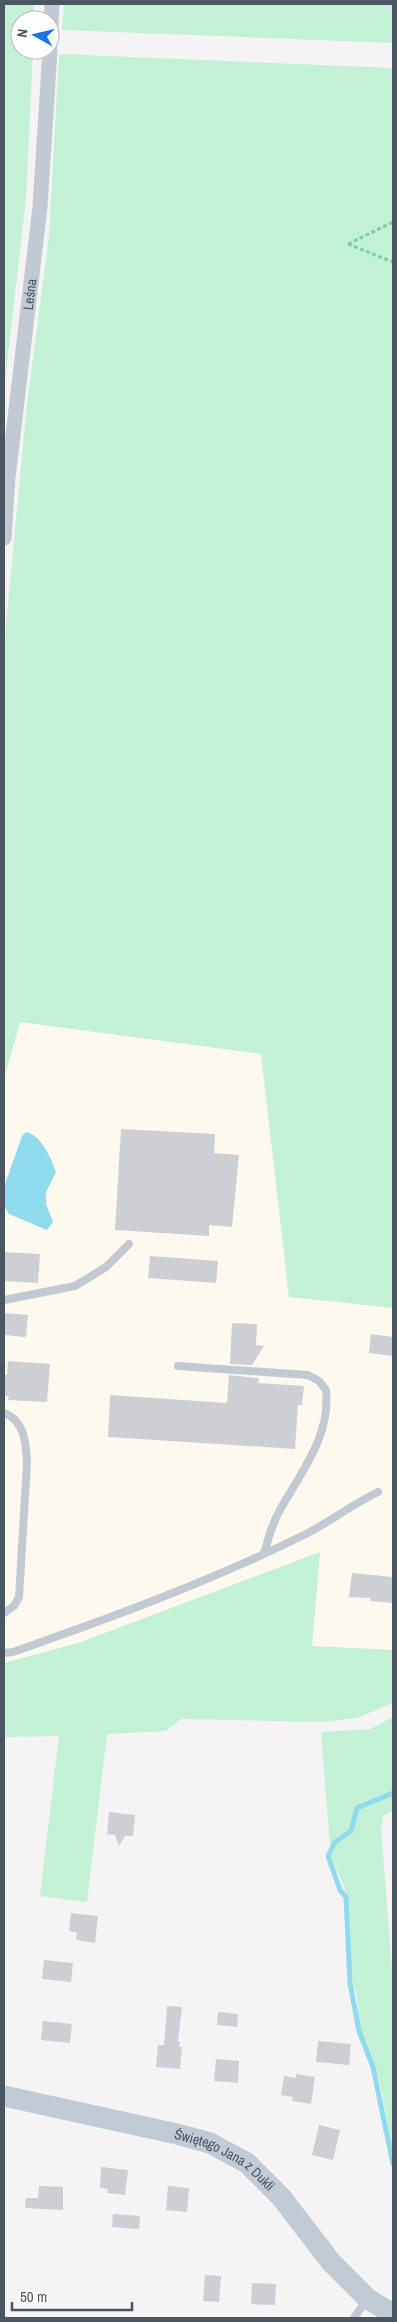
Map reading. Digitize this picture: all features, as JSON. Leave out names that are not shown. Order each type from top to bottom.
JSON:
[{"type":"main road","name":"Świętego Jana z Dukli","points":[[4,2096],[210,2143],[247,2163],[281,2197],[331,2262],[368,2299],[393,2314]]},
{"type":"street","name":"Leśna","points":[[4,538],[8,477],[40,207],[49,60]]},
{"type":"lane","points":[[4,1300],[75,1286],[106,1267],[129,1244]]},
{"type":"lane","points":[[178,1366],[308,1376],[319,1381],[326,1390],[324,1422],[318,1443],[278,1512],[264,1554]]},
{"type":"lane","points":[[4,1413],[14,1418],[23,1432],[27,1463],[19,1597],[14,1606],[4,1613]]},
{"type":"lane","points":[[4,1653],[13,1652],[96,1623],[224,1573],[308,1533],[378,1492]]},
{"type":"lane","points":[[354,2318],[368,2299]]},
{"type":"path","points":[[393,222],[348,244],[393,262]]},
{"type":"shaded area","points":[[19,1022],[262,1054],[289,1297],[393,1308],[393,1650],[312,1646],[320,1553],[78,1643],[4,1663],[4,1079]]},
{"type":"green space","points":[[4,4],[34,4],[34,10],[10,10],[10,60],[33,60],[26,199],[4,390]]},
{"type":"green space","points":[[64,4],[393,4],[393,43],[62,30]]},
{"type":"green space","points":[[60,54],[393,68],[393,1308],[289,1297],[261,1054],[20,1022],[4,1079],[4,646],[27,404],[49,236]]},
{"type":"green space","points":[[320,1552],[312,1646],[393,1650],[393,1703],[357,1718],[321,1722],[181,1719],[166,1731],[107,1734],[87,1902],[40,1896],[59,1736],[4,1737],[4,1663],[78,1643]]},
{"type":"green space","points":[[393,1717],[393,1810],[383,1816],[381,1828],[393,1983],[393,2153],[380,2082],[359,2031],[357,1996],[352,1979],[348,1896],[331,1857],[321,1732],[370,1729]]},
{"type":"water","points":[[26,1132],[41,1142],[56,1172],[46,1192],[46,1204],[53,1222],[47,1230],[9,1214],[4,1206],[4,1187],[22,1136]]},
{"type":"building","points":[[121,1129],[215,1134],[214,1153],[239,1155],[232,1227],[209,1225],[209,1236],[115,1230]]},
{"type":"building","points":[[4,1252],[40,1254],[38,1283],[4,1281]]},
{"type":"building","points":[[150,1256],[218,1261],[216,1283],[148,1278]]},
{"type":"building","points":[[4,1313],[28,1315],[26,1337],[4,1335]]},
{"type":"building","points":[[232,1323],[257,1324],[256,1345],[264,1346],[252,1365],[230,1364]]},
{"type":"building","points":[[371,1334],[393,1337],[393,1356],[369,1353]]},
{"type":"building","points":[[8,1361],[50,1364],[47,1402],[8,1400],[9,1396],[4,1396],[4,1375],[7,1375]]},
{"type":"building","points":[[229,1375],[259,1378],[258,1383],[304,1386],[302,1405],[298,1405],[295,1449],[108,1437],[110,1395],[227,1403]]},
{"type":"building","points":[[352,1573],[393,1577],[393,1603],[370,1601],[370,1598],[349,1597]]},
{"type":"building","points":[[109,1812],[135,1815],[133,1836],[125,1836],[119,1846],[115,1835],[107,1834]]},
{"type":"building","points":[[71,1913],[98,1916],[95,1943],[76,1940],[77,1932],[69,1931]]},
{"type":"building","points":[[44,1960],[73,1963],[71,1982],[42,1979]]},
{"type":"building","points":[[167,2006],[182,2007],[178,2041],[180,2042],[179,2047],[182,2047],[180,2069],[156,2067],[158,2045],[164,2045]]},
{"type":"building","points":[[218,2012],[238,2014],[237,2027],[217,2025]]},
{"type":"building","points":[[43,2021],[72,2024],[70,2043],[41,2040]]},
{"type":"building","points":[[318,2041],[351,2044],[349,2065],[316,2062]]},
{"type":"building","points":[[216,2059],[239,2061],[238,2083],[214,2081]]},
{"type":"building","points":[[296,2074],[315,2077],[311,2104],[292,2101],[293,2097],[281,2095],[284,2076],[296,2078]]},
{"type":"building","points":[[319,2125],[340,2130],[333,2160],[312,2155]]},
{"type":"building","points":[[101,2167],[128,2170],[125,2195],[107,2193],[108,2189],[100,2188]]},
{"type":"building","points":[[39,2186],[63,2187],[63,2210],[25,2208],[26,2198],[38,2198]]},
{"type":"building","points":[[168,2186],[189,2188],[187,2212],[166,2210]]},
{"type":"building","points":[[113,2214],[140,2216],[139,2229],[112,2227]]},
{"type":"building","points":[[205,2275],[221,2276],[219,2302],[203,2301]]},
{"type":"building","points":[[252,2283],[276,2284],[275,2305],[251,2304]]},
{"type":"waterway","points":[[393,1793],[357,1808],[351,1831],[335,1842],[328,1856],[340,1890],[346,1897],[350,1983],[359,2031],[373,2067],[393,2164]]}]
